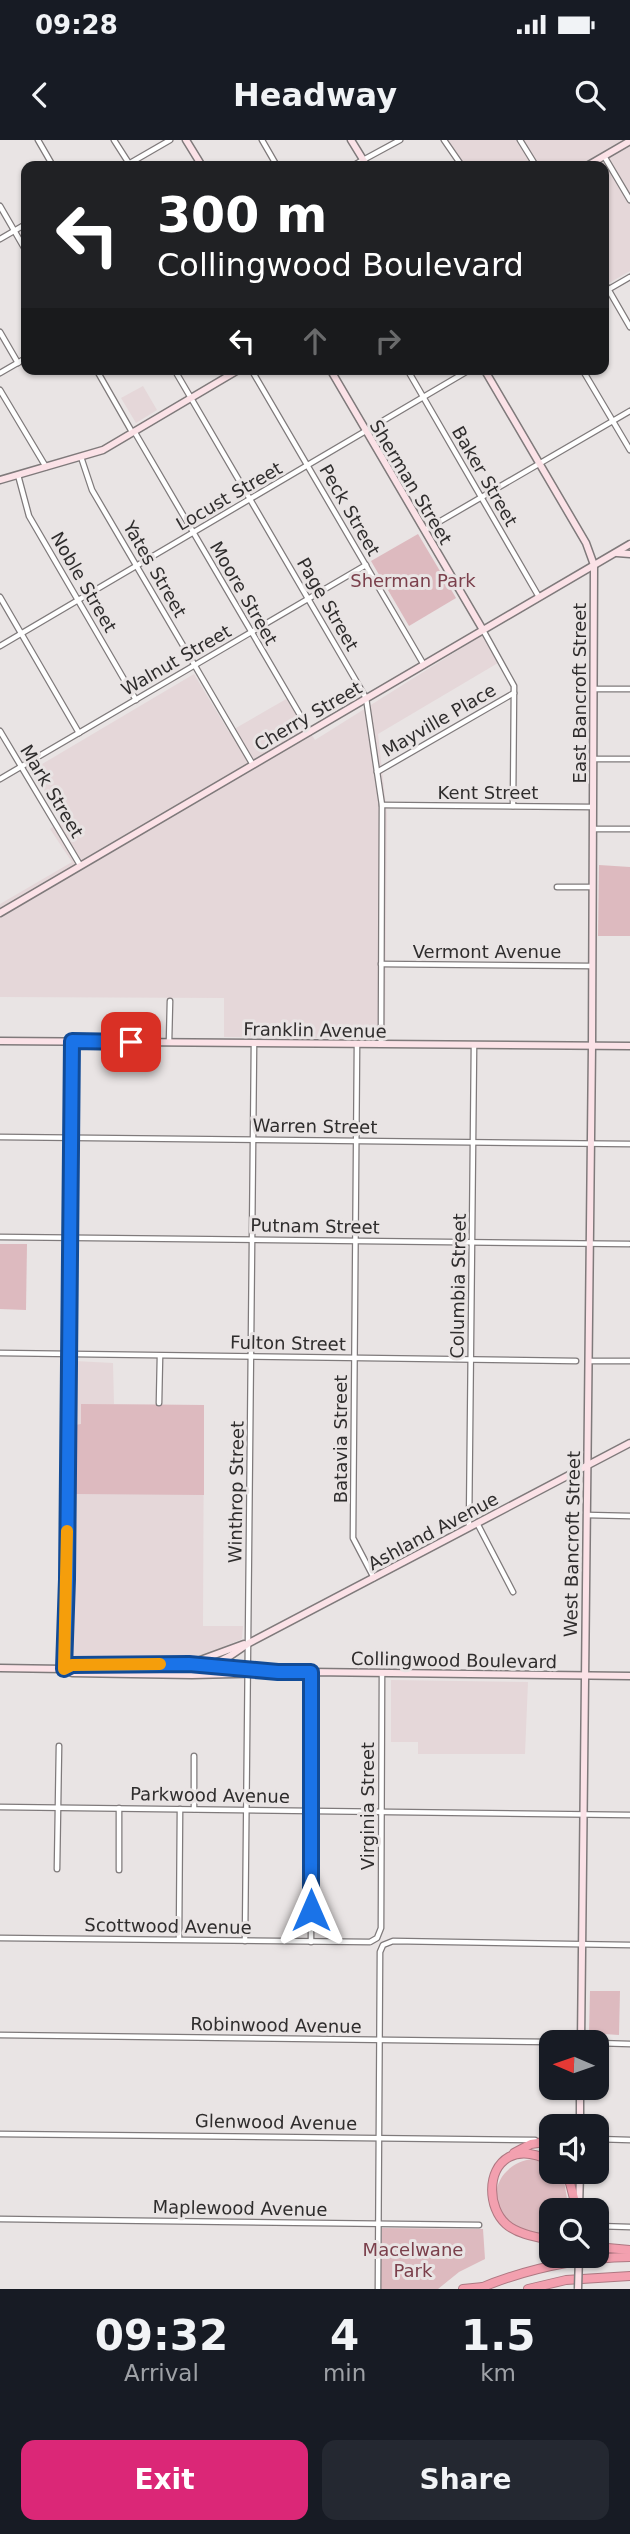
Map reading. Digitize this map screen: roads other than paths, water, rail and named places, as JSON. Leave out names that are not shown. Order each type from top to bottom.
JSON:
[{"type":"highway","points":[[539,2143],[509,2157],[501,2165],[494,2178],[492,2194],[496,2209],[508,2226],[539,2237]]},
{"type":"highway","points":[[509,2157],[528,2154],[539,2157]]},
{"type":"highway","points":[[609,2247],[630,2250]]},
{"type":"highway","points":[[463,2289],[481,2288],[537,2268],[572,2261],[630,2257]]},
{"type":"highway","points":[[528,2289],[566,2280],[630,2276]]},
{"type":"street","points":[[38,140],[50,161]]},
{"type":"street","points":[[114,140],[125,161]]},
{"type":"street","points":[[136,161],[170,140]]},
{"type":"street","points":[[187,140],[199,161]]},
{"type":"street","points":[[262,140],[274,161]]},
{"type":"street","points":[[351,140],[364,161]]},
{"type":"street","points":[[368,161],[400,140]]},
{"type":"street","points":[[444,140],[459,161]]},
{"type":"street","points":[[520,140],[533,161]]},
{"type":"street","points":[[596,161],[630,141]]},
{"type":"street","points":[[604,156],[607,161]]},
{"type":"street","points":[[609,164],[630,200]]},
{"type":"street","points":[[0,206],[21,242]]},
{"type":"street","points":[[0,239],[21,226]]},
{"type":"street","points":[[609,289],[630,277]]},
{"type":"street","points":[[609,296],[630,327]]},
{"type":"street","points":[[0,332],[18,363]]},
{"type":"street","points":[[0,373],[21,361]]},
{"type":"street","name":"Moore Street","points":[[100,375],[310,732]]},
{"type":"street","name":"Page Street","points":[[178,375],[366,698],[382,805],[381,1045]]},
{"type":"street","points":[[0,481],[103,450],[230,375]]},
{"type":"street","name":"Peck Street","points":[[254,375],[424,665]]},
{"type":"street","name":"Sherman Street","points":[[333,375],[514,685],[513,806]]},
{"type":"street","name":"Baker Street","points":[[410,375],[540,597]]},
{"type":"street","name":"Locust Street","points":[[0,646],[461,375]]},
{"type":"street","name":"East Bancroft Street","points":[[488,375],[586,543],[594,565],[592,1046]]},
{"type":"street","points":[[586,375],[630,450]]},
{"type":"street","points":[[0,390],[46,468]]},
{"type":"street","points":[[424,530],[630,411]]},
{"type":"street","name":"Yates Street","points":[[81,457],[92,490],[253,765]]},
{"type":"street","name":"Noble Street","points":[[18,475],[27,512],[136,699]]},
{"type":"street","name":"Cherry Street","points":[[0,913],[630,544]]},
{"type":"street","points":[[615,553],[630,554]]},
{"type":"street","name":"Walnut Street","points":[[0,779],[366,565]]},
{"type":"street","points":[[0,597],[79,733]]},
{"type":"street","points":[[594,689],[630,689]]},
{"type":"street","name":"Mayville Place","points":[[377,772],[515,692]]},
{"type":"street","name":"Mark Street","points":[[0,731],[80,865]]},
{"type":"street","points":[[593,759],[630,759]]},
{"type":"street","name":"Kent Street","points":[[382,805],[593,807]]},
{"type":"street","points":[[593,829],[630,829]]},
{"type":"street","points":[[557,887],[593,887]]},
{"type":"street","name":"Vermont Avenue","points":[[381,964],[592,966]]},
{"type":"street","points":[[169,1042],[170,1001]]},
{"type":"street","name":"Franklin Avenue","points":[[0,1041],[630,1046]]},
{"type":"street","points":[[64,1669],[67,1606],[72,1041]]},
{"type":"street","name":"Winthrop Street","points":[[245,1941],[254,1043]]},
{"type":"street","name":"Batavia Street","points":[[357,1044],[353,1538],[374,1578]]},
{"type":"street","name":"Columbia Street","points":[[469,1528],[474,1045]]},
{"type":"street","name":"West Bancroft Street","points":[[581,2030],[592,1046]]},
{"type":"street","name":"Warren Street","points":[[0,1137],[630,1144]]},
{"type":"street","name":"Putnam Street","points":[[0,1237],[629,1244]]},
{"type":"street","name":"Fulton Street","points":[[0,1353],[576,1361]]},
{"type":"street","points":[[159,1403],[160,1356]]},
{"type":"street","points":[[588,1361],[630,1361]]},
{"type":"street","name":"Ashland Avenue","points":[[192,1675],[630,1443]]},
{"type":"street","points":[[586,1515],[630,1516]]},
{"type":"street","points":[[477,1523],[513,1592]]},
{"type":"street","name":"Ashland Avenue","points":[[189,1664],[249,1643]]},
{"type":"street","name":"Collingwood Boulevard","points":[[64,1669],[72,1665],[189,1664],[247,1671]]},
{"type":"street","points":[[119,1673],[123,1665]]},
{"type":"street","name":"Collingwood Boulevard","points":[[0,1668],[64,1669],[72,1673],[192,1675],[247,1671],[630,1676]]},
{"type":"street","points":[[311,1672],[311,1942]]},
{"type":"street","name":"Virginia Street","points":[[377,1938],[381,1928],[382,1673]]},
{"type":"street","points":[[57,1869],[59,1746]]},
{"type":"street","points":[[194,1756],[194,1809]]},
{"type":"street","name":"Parkwood Avenue","points":[[0,1807],[630,1815]]},
{"type":"street","points":[[119,1870],[120,1808]]},
{"type":"street","points":[[179,1939],[180,1809]]},
{"type":"street","name":"Scottwood Avenue","points":[[0,1938],[311,1942],[370,1942],[377,1938]]},
{"type":"street","points":[[378,2289],[380,1952],[384,1944],[393,1941],[630,1945]]},
{"type":"street","name":"Robinwood Avenue","points":[[0,2035],[539,2042]]},
{"type":"street","points":[[609,2043],[630,2044]]},
{"type":"street","name":"Glenwood Avenue","points":[[0,2134],[539,2140]]},
{"type":"street","points":[[609,2139],[630,2140]]},
{"type":"street","name":"Maplewood Avenue","points":[[0,2219],[480,2225]]},
{"type":"street","points":[[609,2226],[630,2227]]},
{"type":"street","points":[[578,2289],[579,2268]]},
{"type":"park label","name":"Sherman Park","points":[[413,580]]},
{"type":"park label","name":"Macelwane Park","points":[[413,2259]]}]
